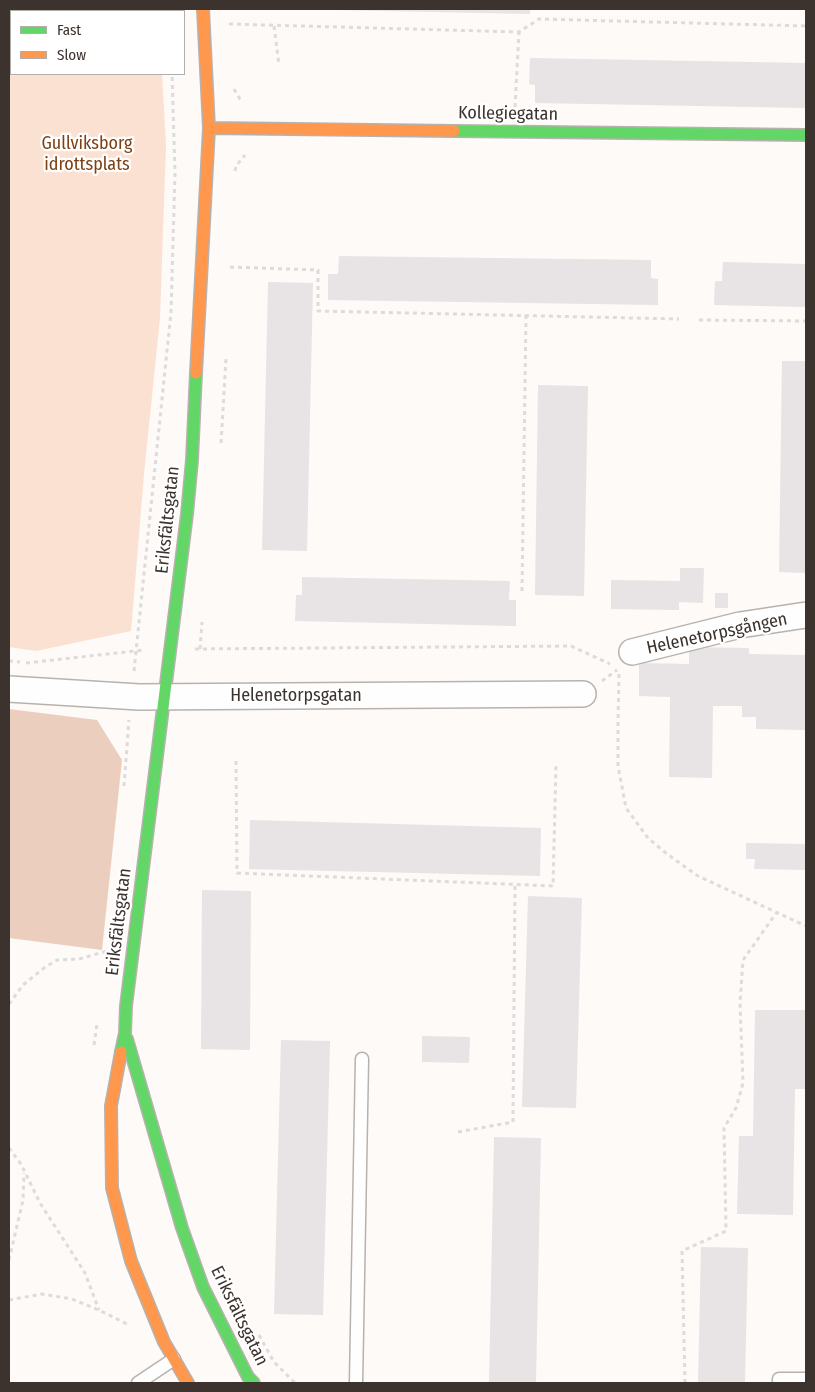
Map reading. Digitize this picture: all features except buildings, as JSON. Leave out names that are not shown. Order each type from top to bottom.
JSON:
[{"type":"street","name":"Eriksfältsgatan","points":[[188,1383],[164,1342],[130,1261],[112,1188],[111,1106],[125,1033],[126,1006],[187,514],[192,460],[209,128],[203,9]]},
{"type":"street","name":"Kollegiegatan","points":[[209,128],[806,135]]},
{"type":"street","name":"Helenetorpsgången","points":[[632,652],[740,625],[806,615]]},
{"type":"street","name":"Helenetorpsgatan","points":[[9,689],[131,697],[583,694]]},
{"type":"street","name":"Eriksfältsgatan","points":[[125,1033],[171,1194],[203,1287],[248,1377],[254,1383]]},
{"type":"lane","points":[[356,1383],[362,1059]]},
{"type":"lane","points":[[138,1383],[174,1359]]},
{"type":"lane","points":[[779,1383],[779,1379],[806,1379]]},
{"type":"path","points":[[229,24],[519,32],[539,19],[806,26]]},
{"type":"path","points":[[274,26],[279,65]]},
{"type":"path","points":[[515,113],[519,32]]},
{"type":"path","points":[[124,786],[131,697],[171,312],[175,173],[172,75]]},
{"type":"path","points":[[230,267],[318,270],[318,311],[679,319]]},
{"type":"path","points":[[522,591],[526,315]]},
{"type":"path","points":[[699,320],[806,321]]},
{"type":"path","name":"Helenetorpsgången","points":[[583,694],[620,668],[632,652]]},
{"type":"path","points":[[236,761],[237,873],[553,886],[556,765]]},
{"type":"path","points":[[458,1132],[513,1122],[515,884]]},
{"type":"path","points":[[685,1383],[682,1251],[726,1231],[724,1128],[736,1108],[743,1084],[740,1003],[743,960],[777,912]]},
{"type":"path","points":[[9,1004],[23,986],[44,968],[57,960],[79,959],[108,950],[107,960]]},
{"type":"path","points":[[94,1046],[98,1017]]},
{"type":"path","points":[[9,1148],[24,1171],[40,1203],[85,1272],[99,1310]]},
{"type":"path","points":[[9,1260],[23,1200],[24,1171]]},
{"type":"path","points":[[9,1300],[42,1294],[72,1299],[131,1326]]},
{"type":"green space","name":"Gullviksborg idrottsplats","points":[[9,9],[159,9],[10,10],[10,75],[162,75],[166,145],[160,318],[144,474],[131,631],[36,651],[9,647]]},
{"type":"shaded area","points":[[9,709],[97,720],[122,760],[102,950],[9,938]]},
{"type":"traffic: fast","points":[[454,131],[806,135]]},
{"type":"traffic: fast","points":[[121,1052],[125,1033],[126,1006],[187,514],[192,460],[196,373]]},
{"type":"traffic: fast","points":[[127,1039],[182,1228],[203,1287],[248,1377],[254,1383]]},
{"type":"traffic: slow","points":[[196,373],[209,128],[203,9]]},
{"type":"traffic: slow","points":[[209,128],[454,131]]},
{"type":"traffic: slow","points":[[121,1052],[111,1106],[112,1188],[131,1261],[164,1342],[188,1383]]}]
